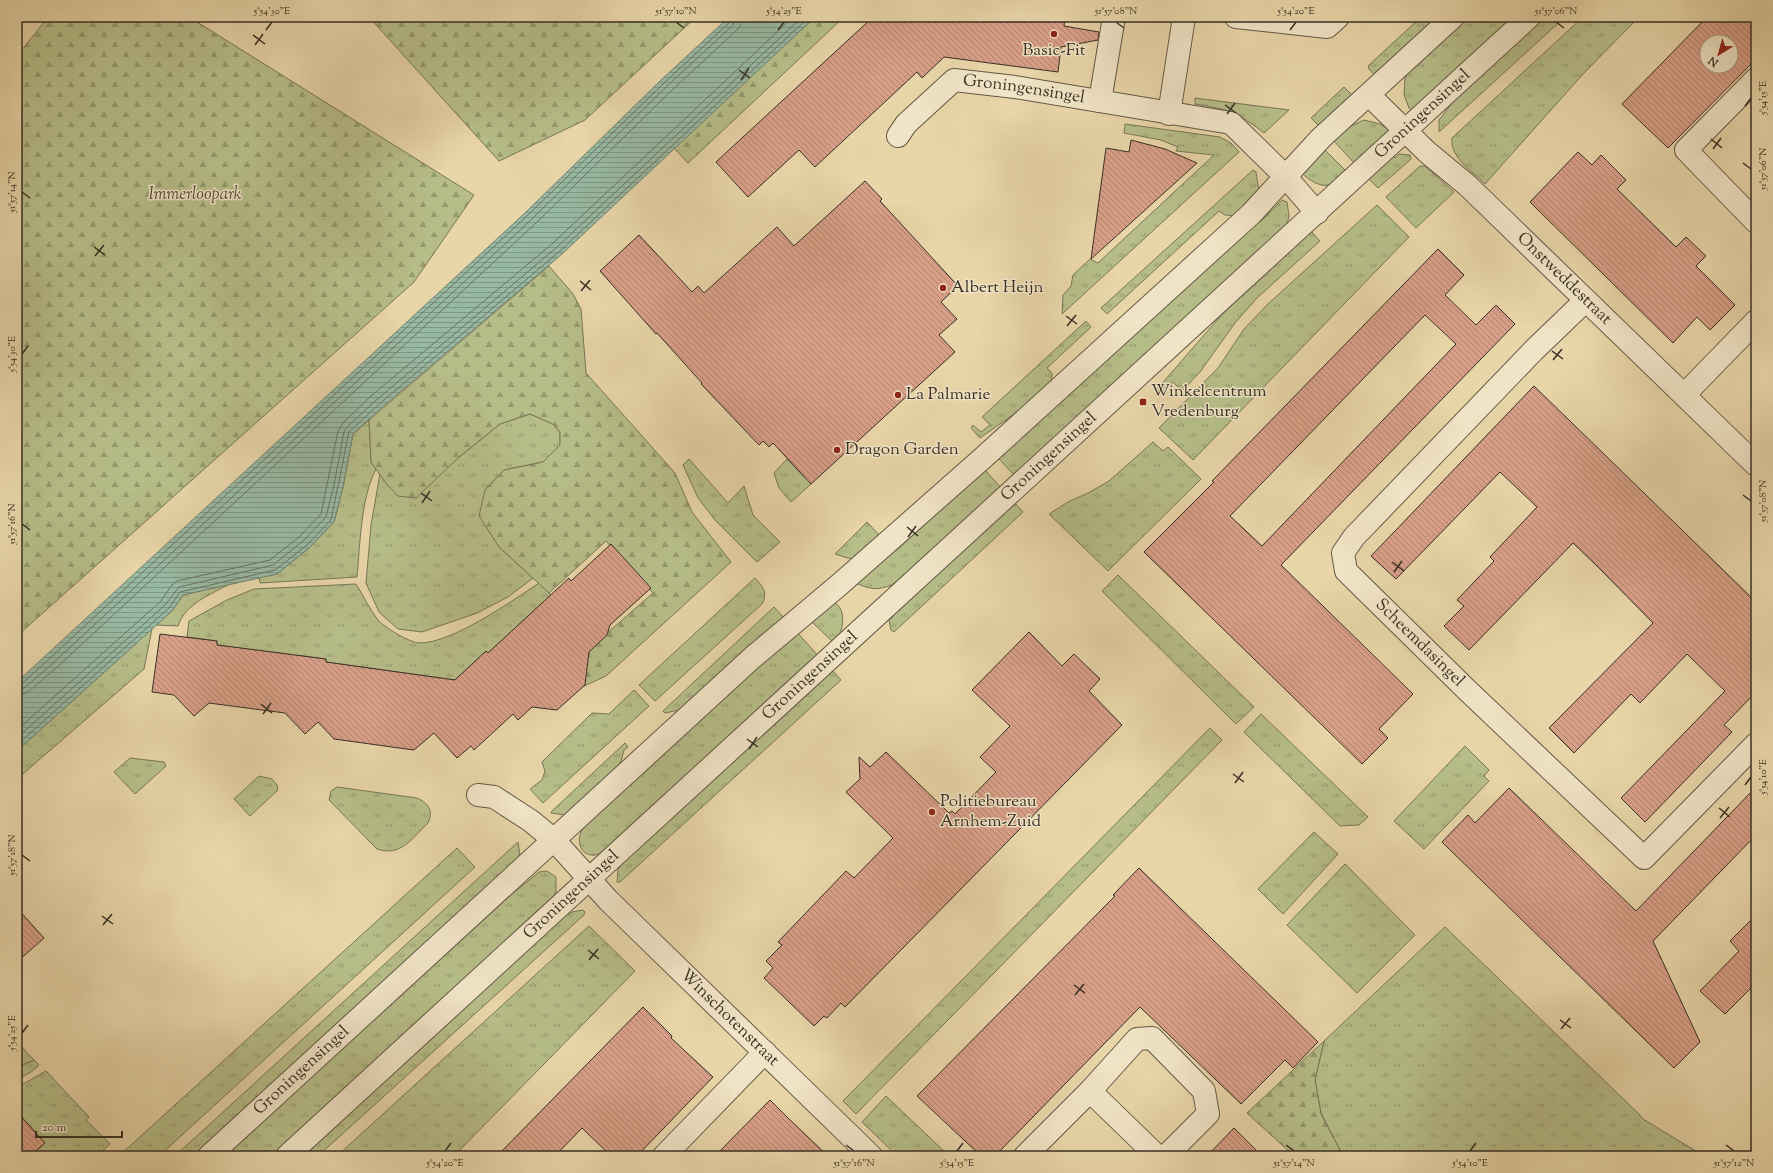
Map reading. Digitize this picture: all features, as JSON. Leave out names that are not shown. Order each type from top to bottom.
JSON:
[{"type":"street","name":"Groningensingel","points":[[1100,101],[1114,17]]},
{"type":"street","points":[[1169,114],[1184,17]]},
{"type":"street","points":[[1236,17],[1327,27],[1338,17]]},
{"type":"street","name":"Groningensingel","points":[[209,1156],[752,658],[996,447],[1251,214],[1321,138],[1369,96],[1453,17]]},
{"type":"street","name":"Groningensingel","points":[[287,1156],[589,880],[995,505],[1317,213],[1405,130],[1529,17]]},
{"type":"street","points":[[1756,78],[1689,154],[1756,222]]},
{"type":"street","name":"Groningensingel","points":[[898,136],[906,124],[954,80],[1015,87],[1169,114],[1231,123],[1285,176],[1317,213]]},
{"type":"street","name":"Onstweddestraat","points":[[1369,96],[1427,152],[1467,185],[1584,301],[1756,465]]},
{"type":"street","name":"Scheemdasingel","points":[[1584,301],[1534,350],[1354,536],[1343,553],[1346,571],[1468,691],[1644,858],[1756,744]]},
{"type":"street","points":[[1684,395],[1756,321]]},
{"type":"street","points":[[478,795],[494,797],[531,821],[554,840]]},
{"type":"street","name":"Winschotenstraat","points":[[554,840],[608,900],[871,1156]]},
{"type":"street","points":[[1024,1156],[1090,1091],[1137,1039],[1152,1038],[1204,1091],[1208,1114],[1166,1156]]},
{"type":"street","points":[[664,1156],[765,1052]]},
{"type":"street","points":[[1090,1091],[1157,1156]]},
{"type":"green space","name":"Immerloopark","points":[[48,17],[189,17],[474,195],[414,282],[17,636],[17,56]]},
{"type":"green space","points":[[369,17],[696,17],[585,120],[499,161]]},
{"type":"green space","points":[[815,17],[844,17],[688,163],[674,148]]},
{"type":"green space","points":[[1421,17],[1441,17],[1376,77],[1368,66]]},
{"type":"green space","points":[[1465,17],[1519,17],[1413,111],[1409,108],[1404,95],[1405,78],[1412,65]]},
{"type":"green space","points":[[1544,17],[1565,17],[1439,132],[1439,120],[1455,99]]},
{"type":"green space","points":[[1583,17],[1639,17],[1583,74],[1485,184],[1458,158],[1454,152],[1452,138]]},
{"type":"green space","points":[[1344,87],[1354,97],[1321,128],[1311,118]]},
{"type":"green space","points":[[1195,98],[1289,110],[1264,133],[1232,112],[1195,104]]},
{"type":"green space","points":[[1364,120],[1380,124],[1391,131],[1355,164],[1333,140],[1349,127]]},
{"type":"green space","points":[[1125,124],[1220,137],[1231,143],[1239,152],[1062,314],[1063,295],[1071,286],[1073,275],[1090,259],[1098,263],[1214,155],[1176,151],[1178,147],[1161,140],[1124,133]]},
{"type":"green space","points":[[1324,149],[1346,171],[1335,182],[1328,185],[1320,185],[1302,173]]},
{"type":"green space","points":[[1399,154],[1410,155],[1411,159],[1378,188],[1368,178],[1392,155],[1395,158]]},
{"type":"green space","points":[[1420,166],[1425,166],[1454,192],[1416,228],[1386,197]]},
{"type":"green space","points":[[1253,170],[1256,172],[1259,191],[1240,216],[1225,215],[1219,211],[1107,314],[1101,308]]},
{"type":"green space","points":[[1282,200],[1287,202],[1289,216],[1286,228],[1017,478],[998,458],[1244,233],[1261,221]]},
{"type":"green space","points":[[1377,205],[1409,237],[1193,460],[1159,428],[1218,368],[1244,329],[1268,304]]},
{"type":"green space","points":[[1311,231],[1320,241],[1257,298],[1235,323],[1200,372],[1182,391],[1173,382],[1162,393],[1157,388],[1232,303]]},
{"type":"green space","points":[[549,266],[573,294],[581,309],[586,373],[675,473],[692,512],[731,562],[606,676],[582,687],[549,684],[653,593],[606,541],[549,593],[499,547],[479,516],[485,490],[504,470],[543,462],[560,445],[560,432],[553,424],[530,414],[500,424],[458,458],[416,498],[398,496],[385,482],[371,462],[369,420]]},
{"type":"green space","points":[[1086,321],[1091,327],[1047,368],[1052,373],[1051,388],[980,438],[971,428],[973,425],[981,432],[990,425],[982,417]]},
{"type":"green space","points":[[530,414],[553,424],[560,432],[560,445],[543,462],[504,470],[485,490],[499,547],[533,578],[508,597],[477,613],[422,632],[398,629],[379,612],[366,583],[371,525],[380,474],[385,482],[458,458],[500,424]]},
{"type":"green space","points":[[369,420],[371,462],[376,469],[371,480],[364,507],[357,577],[260,583],[259,577],[277,574],[309,548],[334,522],[343,487],[353,434]]},
{"type":"green space","points":[[1153,442],[1163,451],[1168,447],[1201,479],[1108,571],[1049,514],[1068,502],[1109,481]]},
{"type":"green space","points":[[689,459],[728,503],[744,486],[753,515],[780,542],[757,562],[715,520],[698,498],[683,465]]},
{"type":"green space","points":[[787,459],[811,484],[791,502],[779,488],[774,473]]},
{"type":"green space","points":[[985,470],[1003,490],[892,585],[875,589],[858,584],[857,582],[870,569],[899,548]]},
{"type":"green space","points":[[1013,501],[1023,512],[894,632],[891,630],[889,620],[893,617],[892,614]]},
{"type":"green space","points":[[867,522],[879,535],[851,559],[835,554]]},
{"type":"green space","points":[[1118,575],[1254,707],[1236,724],[1102,591]]},
{"type":"green space","points":[[755,578],[765,593],[762,604],[655,701],[639,685]]},
{"type":"green space","points":[[539,583],[551,595],[488,653],[486,651],[455,680],[326,662],[326,659],[217,645],[217,641],[187,637],[189,621],[227,600],[254,589],[356,584],[378,620],[386,627],[404,638],[420,643],[433,641],[465,629],[514,600]]},
{"type":"green space","points":[[230,584],[200,600],[186,612],[181,618],[178,626],[156,625],[172,611],[183,595]]},
{"type":"green space","points":[[833,602],[838,605],[843,616],[842,628],[835,644],[811,621]]},
{"type":"green space","points":[[774,607],[784,618],[684,709],[665,713],[663,711]]},
{"type":"green space","points":[[152,629],[144,669],[17,779],[17,751]]},
{"type":"green space","points":[[795,630],[820,658],[639,824],[622,834],[605,851],[599,854],[590,855],[583,851],[579,839],[585,823]]},
{"type":"green space","points":[[831,669],[841,680],[620,882],[617,882],[618,869],[621,866],[620,863]]},
{"type":"green space","points":[[634,690],[649,706],[543,803],[530,789],[542,780],[545,771],[542,762],[592,713],[609,714]]},
{"type":"green space","points":[[1261,714],[1368,817],[1359,825],[1340,826],[1244,732]]},
{"type":"green space","points":[[1210,728],[1222,740],[856,1114],[843,1101]]},
{"type":"green space","points":[[625,743],[628,747],[624,750],[619,769],[565,815],[551,813],[552,811]]},
{"type":"green space","points":[[1465,746],[1489,770],[1484,776],[1489,781],[1424,849],[1394,821]]},
{"type":"green space","points":[[130,758],[164,762],[166,766],[135,794],[114,772]]},
{"type":"green space","points":[[259,776],[272,779],[277,785],[278,790],[250,816],[234,799]]},
{"type":"green space","points":[[337,787],[417,798],[424,802],[429,808],[430,819],[428,823],[411,840],[399,849],[385,851],[377,849],[329,800],[331,791]]},
{"type":"green space","points":[[1314,832],[1338,854],[1283,914],[1258,889]]},
{"type":"green space","points":[[518,842],[520,856],[517,859],[420,951],[197,1156],[175,1156]]},
{"type":"green space","points":[[457,848],[475,867],[159,1156],[119,1156]]},
{"type":"green space","points":[[1345,864],[1415,935],[1357,993],[1287,925]]},
{"type":"green space","points":[[547,871],[556,877],[556,891],[553,899],[513,940],[276,1156],[220,1156],[495,905],[511,895],[539,872]]},
{"type":"green space","points":[[583,910],[585,912],[584,915],[318,1156],[300,1156],[561,918],[572,912]]},
{"type":"green space","points":[[589,926],[635,971],[454,1156],[337,1156]]},
{"type":"green space","points":[[1445,927],[1643,1119],[1704,1156],[1343,1156],[1321,1113],[1315,1080],[1324,1041]]},
{"type":"green space","points":[[1324,1041],[1315,1080],[1321,1114],[1343,1156],[1294,1156],[1247,1113]]},
{"type":"green space","points":[[17,1042],[34,1060],[17,1067]]},
{"type":"green space","points":[[34,1060],[39,1065],[31,1072],[17,1080],[17,1067]]},
{"type":"green space","points":[[46,1071],[89,1117],[86,1120],[110,1144],[97,1156],[31,1156],[45,1143],[17,1112],[17,1084],[25,1083]]},
{"type":"green space","points":[[886,1096],[949,1156],[897,1156],[862,1122]]},
{"type":"water","points":[[729,17],[815,17],[562,254],[380,409],[353,434],[343,487],[334,522],[309,548],[277,574],[183,595],[172,611],[17,751],[17,682],[526,212],[660,81]]},
{"type":"building","points":[[873,17],[1065,17],[1064,26],[1099,32],[1098,40],[1061,47],[1058,72],[944,57],[922,78],[917,72],[815,167],[799,150],[748,197],[716,162]]},
{"type":"building","points":[[1707,17],[1756,17],[1756,59],[1668,148],[1622,104]]},
{"type":"building","points":[[1131,140],[1165,149],[1197,163],[1091,259],[1106,148],[1129,152]]},
{"type":"building","points":[[1578,152],[1592,165],[1601,155],[1626,180],[1617,189],[1676,247],[1686,237],[1706,256],[1696,266],[1735,305],[1710,330],[1697,317],[1673,343],[1530,202]]},
{"type":"building","points":[[865,181],[882,199],[880,201],[958,286],[941,302],[957,319],[939,335],[955,352],[811,484],[773,443],[769,447],[763,441],[759,445],[701,384],[702,383],[600,271],[639,235],[692,292],[698,286],[704,293],[777,227],[794,246]]},
{"type":"building","points":[[1438,249],[1464,275],[1445,295],[1476,325],[1496,305],[1515,324],[1281,565],[1413,694],[1379,729],[1388,738],[1362,764],[1144,552],[1214,482],[1212,481]],"holes":[[[1425,315],[1456,344],[1262,546],[1230,516]]]},
{"type":"building","points":[[1534,386],[1756,602],[1756,692],[1724,725],[1732,732],[1645,822],[1621,798],[1725,691],[1687,654],[1640,703],[1631,694],[1574,753],[1549,728],[1653,623],[1598,567],[1573,543],[1469,650],[1444,626],[1464,606],[1457,600],[1494,561],[1490,557],[1537,507],[1500,472],[1396,579],[1371,556]]},
{"type":"building","points":[[611,544],[651,588],[610,625],[607,635],[589,652],[585,685],[557,710],[532,707],[518,720],[513,714],[474,750],[471,746],[457,758],[434,733],[414,750],[334,739],[318,722],[305,734],[285,713],[209,703],[194,716],[174,695],[152,692],[160,634],[217,641],[217,645],[326,659],[326,662],[455,680],[486,651],[488,653],[569,578],[571,581]]},
{"type":"building","points":[[1029,632],[1062,666],[1074,654],[1100,679],[1089,691],[1122,725],[845,1007],[841,1003],[827,1018],[824,1016],[814,1026],[764,978],[773,968],[766,961],[782,945],[778,942],[846,871],[854,878],[893,838],[846,792],[860,779],[859,757],[870,767],[886,752],[949,813],[952,811],[955,814],[996,772],[980,757],[1010,726],[972,690]]},
{"type":"building","points":[[1756,787],[1756,835],[1653,941],[1700,1042],[1674,1068],[1442,842],[1468,815],[1475,823],[1509,788],[1636,911]]},
{"type":"building","points":[[1139,868],[1318,1042],[1293,1068],[1285,1060],[1241,1104],[1140,1007],[995,1156],[981,1156],[917,1096],[1115,896],[1113,895]]},
{"type":"building","points":[[17,908],[44,938],[17,962]]},
{"type":"building","points":[[1756,915],[1756,983],[1725,1014],[1700,991],[1739,951],[1730,941]]},
{"type":"building","points":[[643,1007],[672,1036],[671,1038],[713,1077],[637,1156],[611,1156],[582,1128],[555,1156],[497,1156]]},
{"type":"building","points":[[770,1100],[788,1118],[828,1156],[715,1156]]},
{"type":"building","points":[[17,1112],[45,1143],[30,1156],[17,1156]]},
{"type":"building","points":[[1234,1128],[1262,1156],[1207,1156]]},
{"type":"place","name":"Basic-Fit","points":[[1054,34]]},
{"type":"place","name":"Albert Heijn","points":[[943,288]]},
{"type":"place","name":"La Palmarie","points":[[898,395]]},
{"type":"place","name":"Winkelcentrum Vredenburg","points":[[1143,402]]},
{"type":"place","name":"Dragon Garden","points":[[837,450]]},
{"type":"place","name":"Politiebureau Arnhem-Zuid","points":[[932,812]]}]
